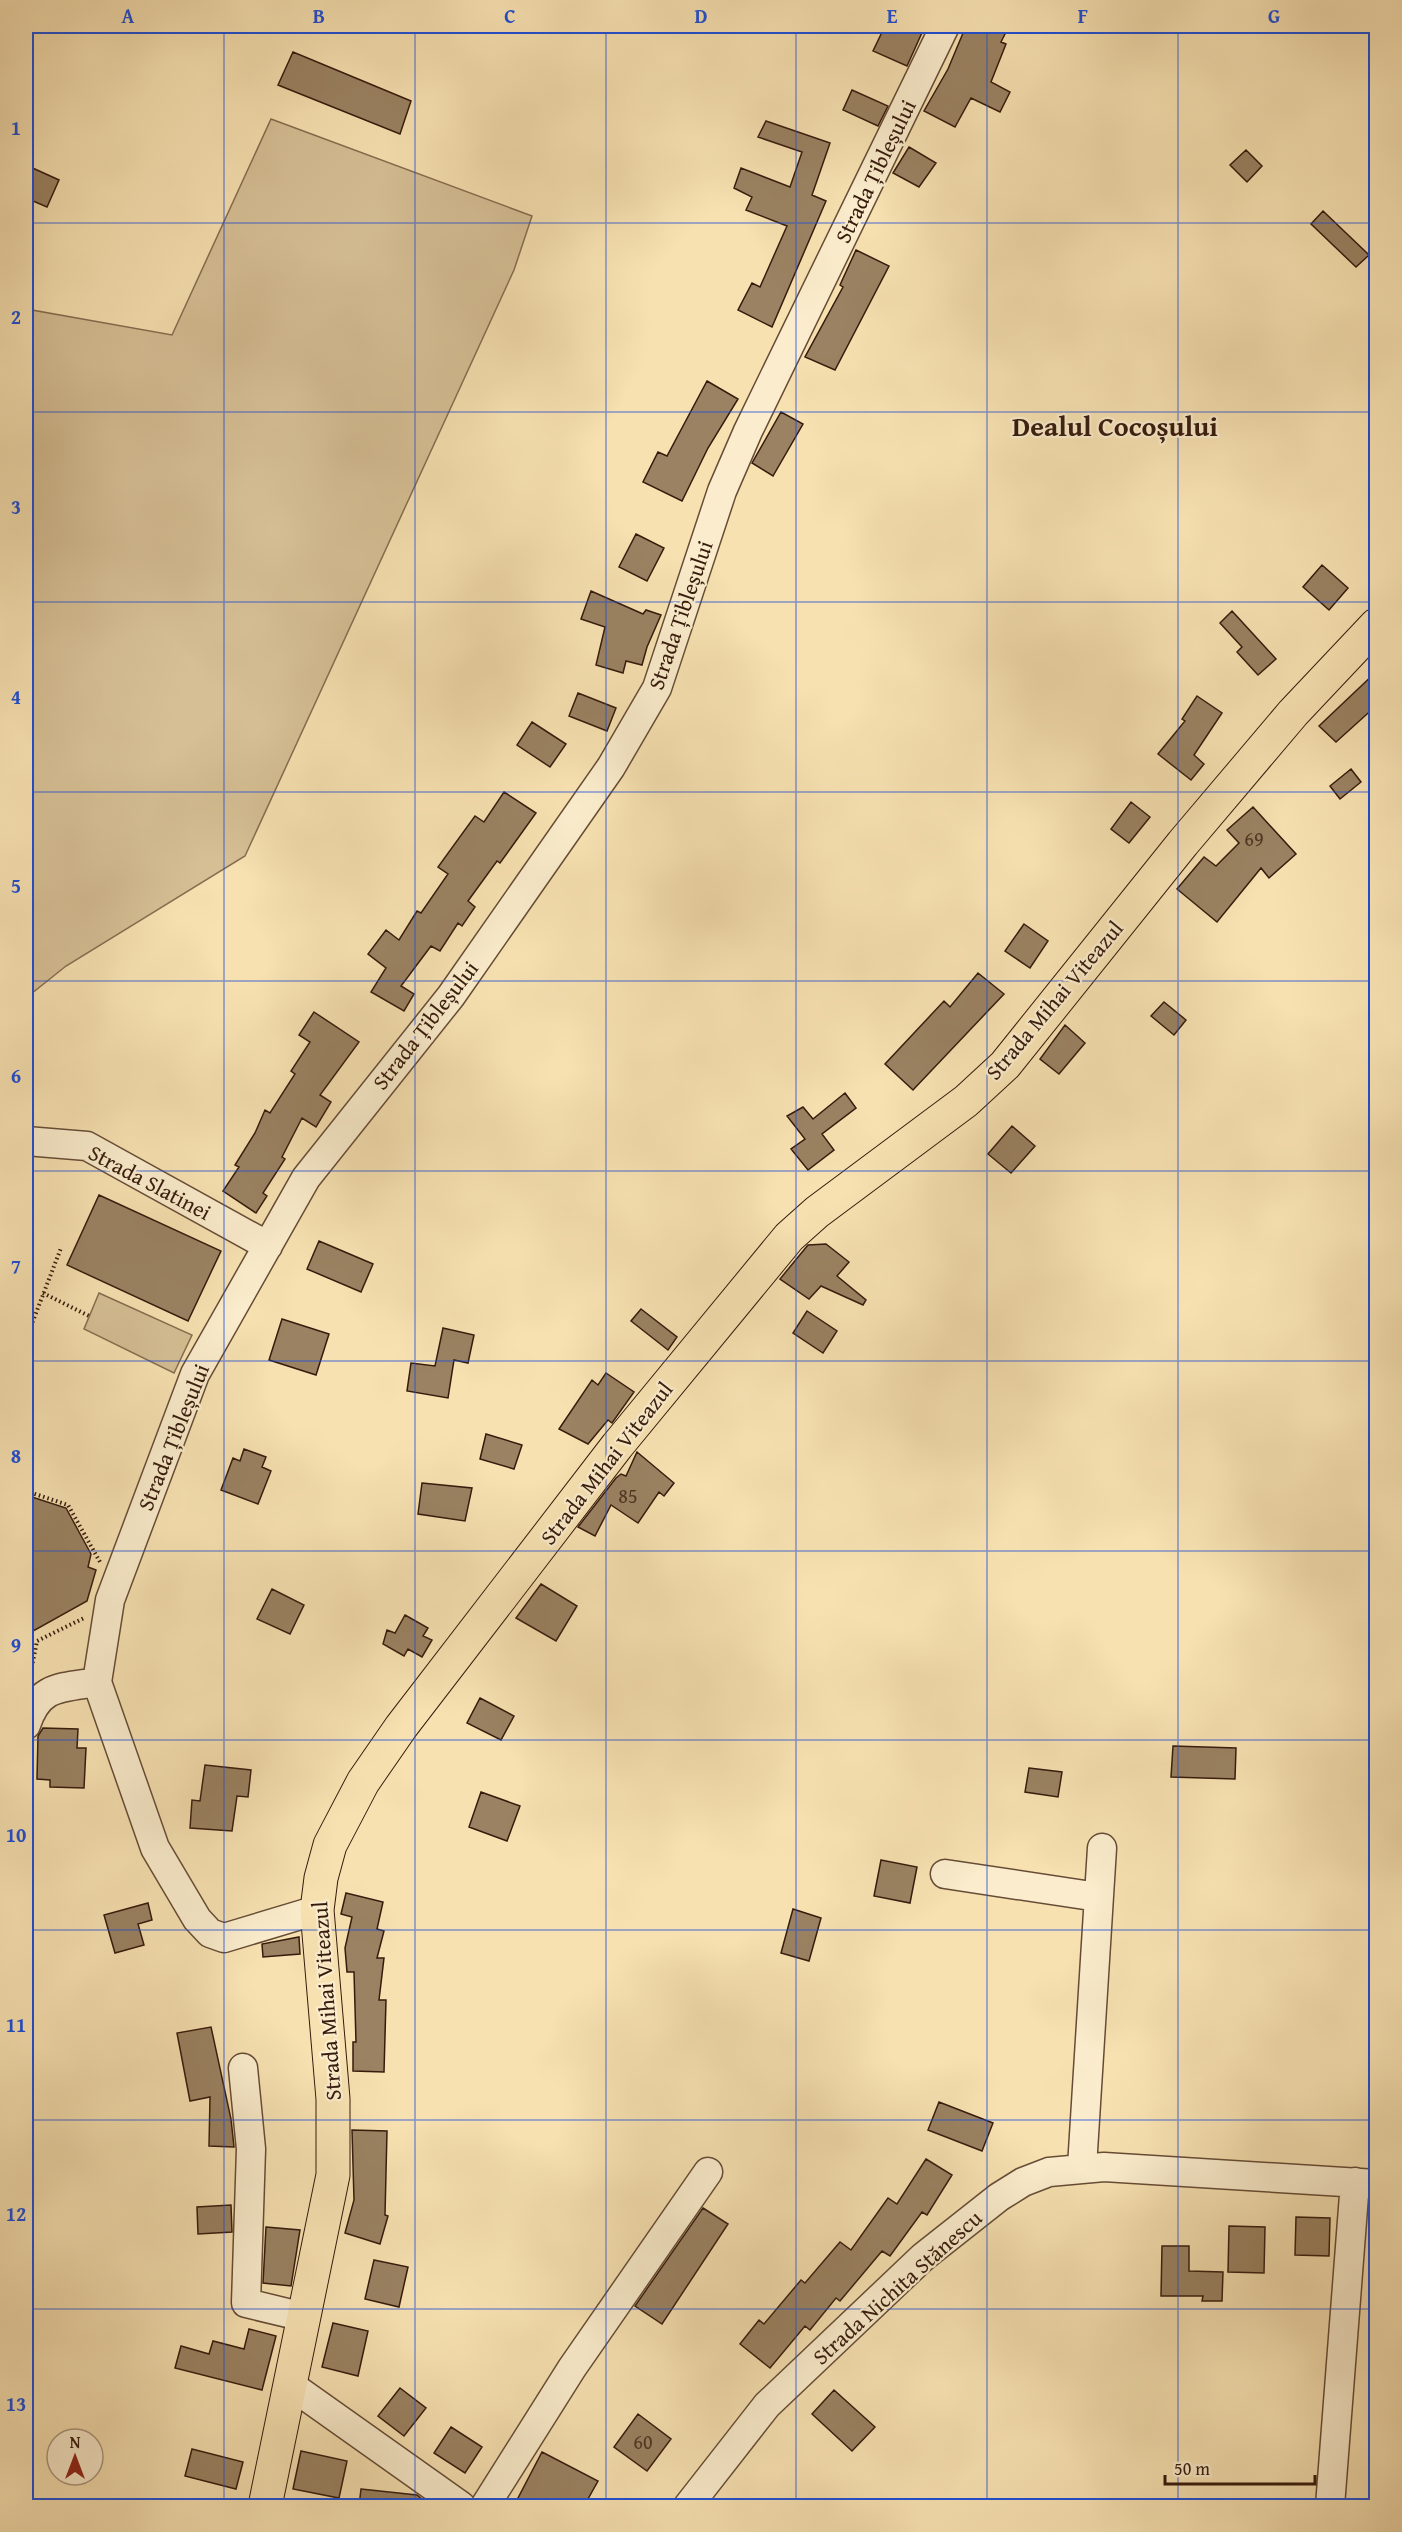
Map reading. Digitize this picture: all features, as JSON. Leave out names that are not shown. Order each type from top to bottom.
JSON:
[{"type":"main road","name":"Strada Mihai Viteazul","points":[[265,2506],[333,2175],[333,2099],[317,1910],[321,1878],[330,1845],[363,1782],[401,1727],[617,1446],[789,1237],[817,1212],[966,1101],[1005,1065],[1190,834],[1293,713],[1377,625]]},
{"type":"street","name":"Strada Țibleșului","points":[[317,1910],[224,1938],[210,1933],[197,1919],[155,1848],[97,1682],[110,1600],[195,1374],[306,1178],[452,996],[611,767],[657,687],[722,490],[748,431],[945,26]]},
{"type":"street","name":"Strada Slatinei","points":[[26,1141],[87,1146],[268,1246]]},
{"type":"street","points":[[26,1725],[37,1700],[49,1690],[97,1682]]},
{"type":"street","points":[[1082,2167],[1102,1848]]},
{"type":"street","points":[[945,1874],[1098,1897]]},
{"type":"street","points":[[243,2068],[251,2149],[246,2302],[304,2317]]},
{"type":"street","name":"Strada Nichita Stănescu","points":[[688,2506],[767,2405],[923,2257],[999,2197],[1023,2182],[1049,2172],[1082,2167],[1366,2183]]},
{"type":"street","points":[[485,2506],[572,2368],[708,2172]]},
{"type":"street","points":[[1330,2506],[1366,2183]]},
{"type":"street","points":[[290,2384],[461,2506]]},
{"type":"path","points":[[26,1339],[61,1248]]},
{"type":"path","points":[[43,1293],[89,1316]]},
{"type":"path","points":[[26,1491],[68,1505],[103,1567]]},
{"type":"path","points":[[39,1673],[28,1677],[37,1641],[90,1615]]},
{"type":"shaded area","points":[[271,119],[532,216],[514,270],[245,856],[66,966],[26,998],[26,309],[172,335]]},
{"type":"shaded area","points":[[99,1293],[192,1335],[174,1373],[84,1329]]},
{"type":"building","points":[[885,26],[925,26],[907,66],[873,51]]},
{"type":"building","points":[[966,26],[1009,26],[1001,42],[1006,44],[991,82],[1010,92],[1000,112],[971,98],[955,127],[924,111],[948,69]]},
{"type":"building","points":[[293,52],[411,101],[400,134],[278,85]]},
{"type":"building","points":[[852,90],[888,106],[878,126],[843,110]]},
{"type":"building","points":[[766,121],[830,143],[812,195],[826,201],[772,327],[738,310],[752,283],[760,287],[787,226],[746,210],[752,197],[734,188],[741,168],[790,187],[802,152],[758,137]]},
{"type":"building","points":[[909,147],[936,163],[919,187],[893,173]]},
{"type":"building","points":[[1246,150],[1262,166],[1247,182],[1230,165]]},
{"type":"building","points":[[26,165],[59,180],[47,207],[26,198]]},
{"type":"building","points":[[1323,211],[1369,255],[1356,267],[1311,224]]},
{"type":"building","points":[[856,250],[889,266],[835,370],[805,357],[843,287],[840,285]]},
{"type":"building","points":[[707,381],[738,399],[708,448],[682,501],[643,482],[658,452],[667,456]]},
{"type":"building","points":[[781,412],[803,424],[773,476],[752,463]]},
{"type":"building","points":[[636,534],[664,548],[647,581],[619,567]]},
{"type":"building","points":[[1322,565],[1348,588],[1329,610],[1303,587]]},
{"type":"building","points":[[591,591],[643,614],[646,610],[661,615],[642,665],[626,661],[623,673],[596,665],[605,627],[581,619]]},
{"type":"building","points":[[1232,611],[1276,659],[1258,675],[1237,652],[1242,647],[1220,623]]},
{"type":"building","points":[[1377,671],[1377,705],[1336,742],[1319,726]]},
{"type":"building","points":[[578,693],[616,708],[607,731],[569,716]]},
{"type":"building","points":[[1197,696],[1222,713],[1194,755],[1204,764],[1191,780],[1158,754],[1185,721],[1182,719]]},
{"type":"building","points":[[532,722],[566,744],[550,767],[517,745]]},
{"type":"building","points":[[1351,769],[1361,782],[1340,799],[1330,786]]},
{"type":"building","points":[[504,792],[536,813],[500,863],[497,861],[468,901],[475,907],[462,926],[458,923],[440,951],[431,946],[401,986],[414,994],[404,1011],[371,992],[386,968],[368,954],[386,930],[399,940],[417,911],[421,913],[448,874],[438,867],[475,816],[484,822]]},
{"type":"building","points":[[1131,802],[1150,817],[1129,843],[1111,829]]},
{"type":"building","points":[[1253,807],[1296,854],[1269,878],[1261,868],[1217,922],[1177,889],[1204,857],[1216,866],[1239,843],[1227,830]]},
{"type":"building","points":[[1024,924],[1048,941],[1030,968],[1005,951]]},
{"type":"building","points":[[978,973],[1004,994],[913,1090],[885,1064],[944,1001],[950,1007]]},
{"type":"building","points":[[1164,1002],[1186,1020],[1174,1035],[1151,1016]]},
{"type":"building","points":[[314,1012],[359,1042],[320,1095],[331,1102],[316,1127],[302,1118],[282,1157],[285,1159],[263,1193],[267,1196],[256,1213],[223,1191],[239,1167],[235,1165],[255,1133],[265,1110],[270,1113],[295,1074],[291,1071],[310,1042],[299,1035]]},
{"type":"building","points":[[1065,1025],[1085,1043],[1059,1074],[1040,1059]]},
{"type":"building","points":[[845,1093],[856,1108],[822,1134],[834,1150],[808,1170],[791,1149],[805,1139],[787,1116],[803,1107],[813,1119]]},
{"type":"building","points":[[1012,1126],[1035,1146],[1011,1173],[988,1154]]},
{"type":"building","points":[[99,1195],[221,1251],[188,1321],[67,1265]]},
{"type":"building","points":[[319,1241],[373,1264],[361,1292],[307,1269]]},
{"type":"building","points":[[826,1244],[849,1262],[837,1276],[866,1300],[863,1305],[821,1286],[809,1299],[780,1279],[808,1245]]},
{"type":"building","points":[[641,1309],[677,1337],[668,1350],[631,1321]]},
{"type":"building","points":[[807,1311],[837,1331],[823,1353],[793,1333]]},
{"type":"building","points":[[282,1319],[329,1334],[316,1375],[269,1360]]},
{"type":"building","points":[[443,1328],[474,1335],[468,1363],[454,1360],[448,1398],[407,1391],[411,1363],[435,1366]]},
{"type":"building","points":[[606,1373],[634,1392],[612,1423],[608,1420],[588,1444],[559,1429],[592,1380],[598,1385]]},
{"type":"building","points":[[486,1434],[522,1445],[514,1469],[480,1459]]},
{"type":"building","points":[[244,1449],[266,1457],[262,1467],[271,1471],[258,1504],[221,1490],[233,1458],[240,1461]]},
{"type":"building","points":[[637,1452],[674,1483],[664,1496],[659,1492],[638,1523],[611,1505],[595,1536],[578,1527],[616,1478],[621,1474],[626,1476]]},
{"type":"building","points":[[422,1483],[472,1488],[465,1521],[418,1514]]},
{"type":"building","points":[[32,1497],[66,1508],[91,1554],[88,1567],[96,1570],[87,1601],[26,1635],[26,1508]]},
{"type":"building","points":[[541,1584],[577,1606],[556,1641],[516,1618]]},
{"type":"building","points":[[272,1589],[304,1605],[290,1634],[257,1619]]},
{"type":"building","points":[[405,1615],[428,1628],[423,1636],[432,1640],[422,1657],[408,1649],[404,1656],[383,1644],[387,1630],[395,1633]]},
{"type":"building","points":[[480,1698],[514,1716],[501,1740],[467,1723]]},
{"type":"building","points":[[43,1728],[78,1729],[77,1748],[86,1748],[84,1788],[50,1787],[50,1780],[37,1779],[38,1736]]},
{"type":"building","points":[[1173,1746],[1236,1748],[1235,1779],[1171,1777]]},
{"type":"building","points":[[205,1765],[251,1770],[248,1797],[237,1796],[232,1831],[190,1828],[192,1800],[200,1801]]},
{"type":"building","points":[[1029,1768],[1062,1772],[1058,1797],[1025,1792]]},
{"type":"building","points":[[481,1792],[520,1806],[507,1841],[469,1827]]},
{"type":"building","points":[[881,1860],[917,1867],[910,1903],[874,1896]]},
{"type":"building","points":[[346,1893],[383,1902],[377,1929],[384,1931],[377,1958],[384,1958],[379,2000],[386,2000],[384,2072],[353,2071],[353,2042],[356,2042],[354,1972],[347,1972],[345,1948],[352,1917],[341,1914]]},
{"type":"building","points":[[148,1903],[152,1920],[138,1924],[144,1945],[115,1953],[104,1915]]},
{"type":"building","points":[[793,1909],[821,1918],[809,1961],[781,1953]]},
{"type":"building","points":[[299,1937],[300,1954],[263,1957],[262,1944]]},
{"type":"building","points":[[211,2027],[231,2119],[234,2147],[209,2146],[210,2097],[190,2101],[177,2033]]},
{"type":"building","points":[[939,2102],[993,2123],[982,2151],[928,2130]]},
{"type":"building","points":[[352,2130],[387,2131],[385,2215],[388,2216],[380,2244],[345,2233],[354,2200]]},
{"type":"building","points":[[926,2159],[952,2175],[927,2215],[922,2212],[890,2256],[882,2251],[840,2301],[836,2298],[810,2330],[805,2326],[770,2368],[740,2344],[759,2320],[764,2324],[801,2280],[805,2283],[840,2242],[851,2250],[888,2198],[897,2204]]},
{"type":"building","points":[[231,2205],[232,2232],[198,2234],[197,2207]]},
{"type":"building","points":[[703,2208],[728,2224],[662,2324],[635,2306]]},
{"type":"building","points":[[1296,2217],[1330,2218],[1329,2256],[1295,2255]]},
{"type":"building","points":[[1229,2226],[1265,2227],[1264,2273],[1228,2272]]},
{"type":"building","points":[[266,2227],[300,2230],[291,2286],[263,2283]]},
{"type":"building","points":[[1162,2246],[1189,2246],[1189,2271],[1223,2272],[1222,2301],[1202,2301],[1203,2296],[1161,2296]]},
{"type":"building","points":[[374,2260],[408,2267],[399,2307],[365,2299]]},
{"type":"building","points":[[333,2323],[368,2331],[358,2376],[322,2367]]},
{"type":"building","points":[[249,2329],[276,2336],[262,2390],[175,2368],[181,2346],[209,2354],[213,2341],[244,2349]]},
{"type":"building","points":[[400,2388],[426,2408],[404,2436],[378,2416]]},
{"type":"building","points":[[834,2390],[875,2427],[852,2451],[812,2414]]},
{"type":"building","points":[[638,2414],[671,2439],[647,2471],[614,2447]]},
{"type":"building","points":[[451,2427],[482,2447],[465,2473],[434,2453]]},
{"type":"building","points":[[192,2449],[243,2462],[236,2489],[185,2476]]},
{"type":"building","points":[[301,2451],[347,2461],[339,2498],[293,2489]]},
{"type":"building","points":[[542,2452],[598,2481],[584,2506],[530,2506],[517,2500]]},
{"type":"building","points":[[361,2489],[417,2495],[423,2500],[423,2506],[359,2506]]},
{"type":"district","name":"Dealul Cocoșului","points":[[1115,425]]}]
